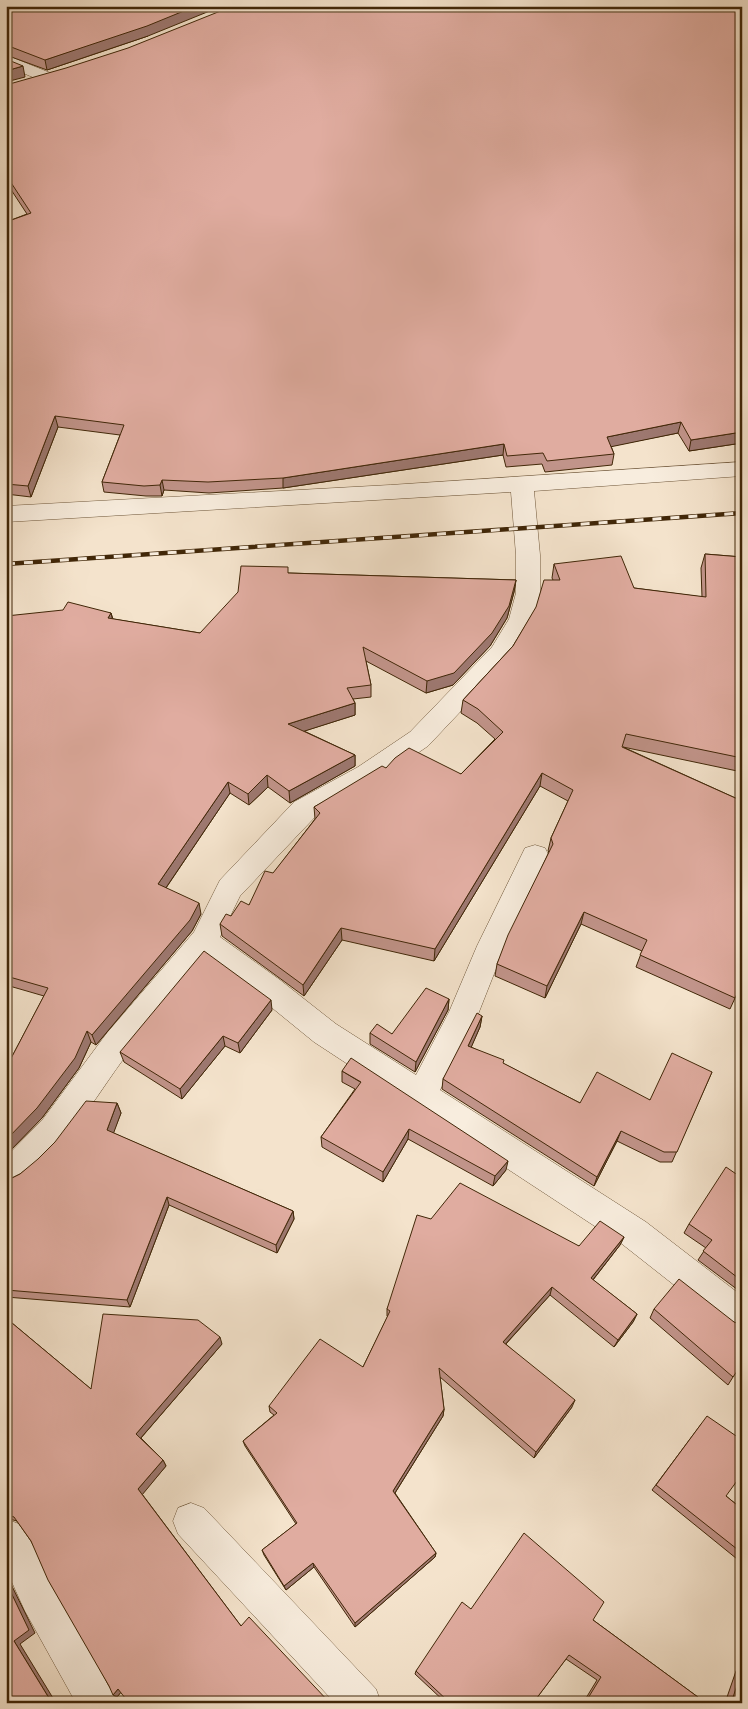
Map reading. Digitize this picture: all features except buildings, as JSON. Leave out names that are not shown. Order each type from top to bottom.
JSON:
[{"type":"street","points":[[6,60],[47,78]]},
{"type":"street","points":[[23,84],[64,73]]},
{"type":"street","points":[[6,514],[522,484],[742,469]]},
{"type":"street","points":[[6,1176],[24,1163],[54,1129],[118,1043],[204,941],[230,888],[304,810],[367,774],[418,739],[501,653],[521,620],[528,593],[528,555],[522,484]]},
{"type":"street","points":[[422,1094],[462,1017],[491,946],[535,856]]},
{"type":"street","points":[[204,941],[270,989],[325,1033],[422,1094],[626,1228],[742,1317]]},
{"type":"street","points":[[191,1521],[362,1703]]},
{"type":"street","points":[[6,1537],[22,1559],[38,1598],[98,1703]]},
{"type":"railway","points":[[6,564],[742,513]]}]
